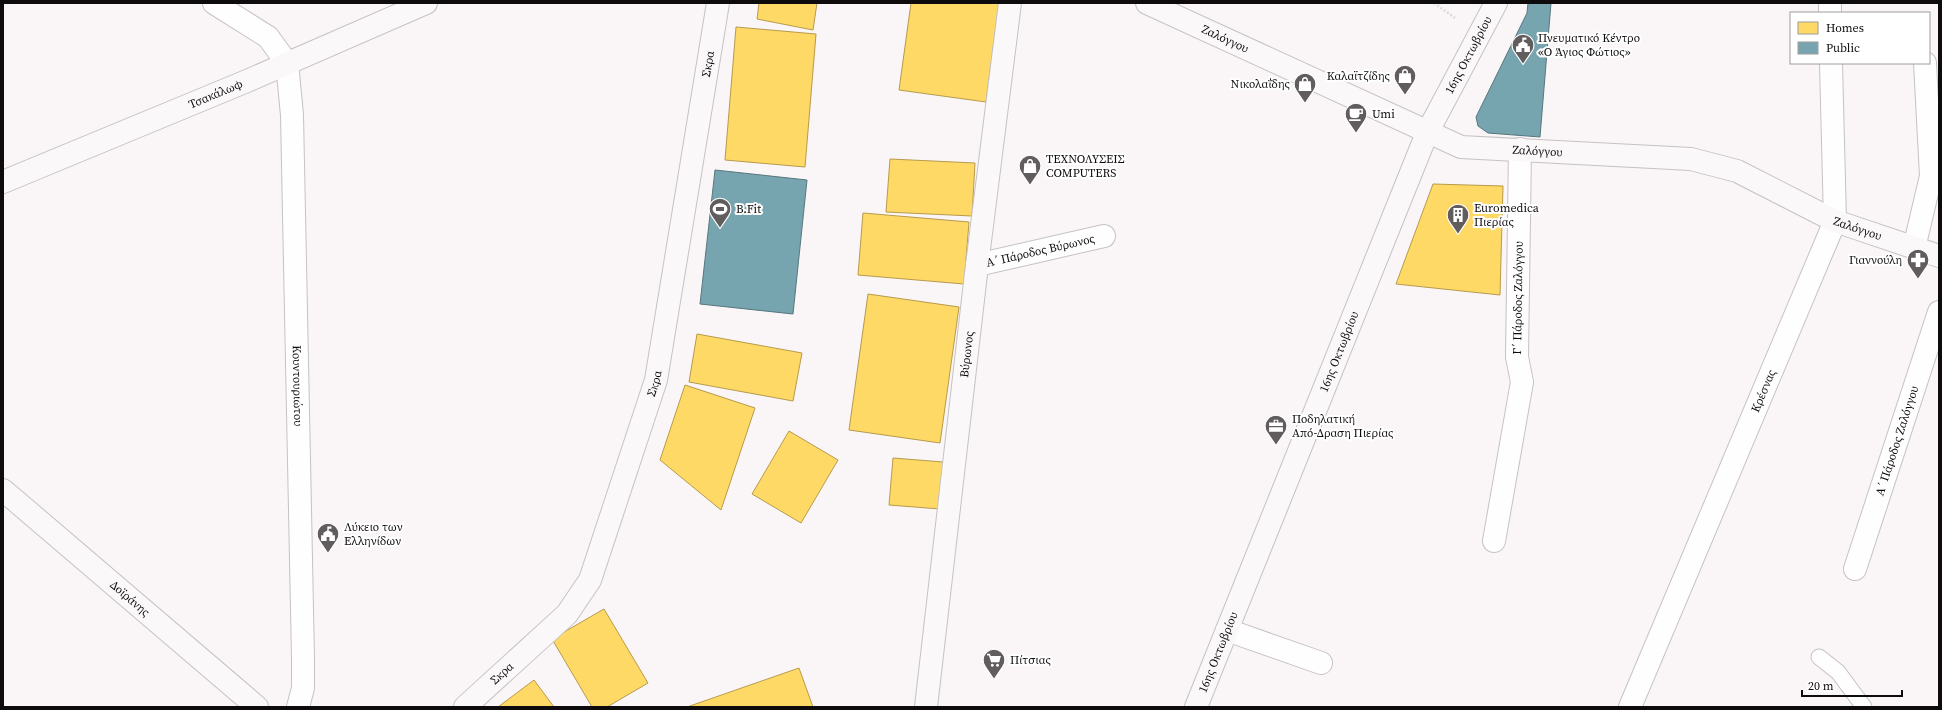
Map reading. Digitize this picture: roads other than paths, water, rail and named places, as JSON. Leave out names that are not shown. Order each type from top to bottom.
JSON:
[{"type":"street","points":[[214,3],[268,37],[287,63]]},
{"type":"street","name":"Τσακάλωφ","points":[[3,182],[426,3]]},
{"type":"street","name":"Σκρα","points":[[465,707],[567,614],[590,580],[656,380],[718,3]]},
{"type":"street","name":"Βύρωνος","points":[[926,707],[977,265],[1010,3]]},
{"type":"street","name":"Ζαλόγγου","points":[[1147,3],[1427,133],[1461,147],[1691,159],[1737,171],[1835,221],[1939,256]]},
{"type":"street","name":"16ης Οκτωβρίου","points":[[1196,707],[1427,133],[1496,3]]},
{"type":"street","name":"Κουντουριώτου","points":[[287,63],[292,115],[304,688],[298,707]]},
{"type":"street","name":"Κρέσνας","points":[[1630,707],[1835,221],[1831,64]]},
{"type":"street","points":[[1914,248],[1931,176],[1924,64]]},
{"type":"street","name":"Γ΄ Πάροδος Ζαλόγγου","points":[[1494,541],[1522,382],[1517,357],[1520,149]]},
{"type":"street","name":"Α΄ Πάροδος Βύρωνος","points":[[977,265],[1104,236]]},
{"type":"street","name":"Α΄ Πάροδος Ζαλόγγου","points":[[1855,569],[1939,312]]},
{"type":"street","name":"Δοϊράνης","points":[[3,490],[257,707]]},
{"type":"street","points":[[1227,630],[1321,663]]},
{"type":"lane","points":[[1819,658],[1838,672],[1864,707]]},
{"type":"place","name":"Πνευματικό Κέντρο «Ο Άγιος Φώτιος»","points":[[1523,64]]},
{"type":"place","name":"Καλαϊτζίδης","points":[[1405,96]]},
{"type":"place","name":"Νικολαΐδης","points":[[1305,104]]},
{"type":"place","name":"Umi","points":[[1356,134]]},
{"type":"place","name":"ΤΕΧΝΟΛΥΣΕΙΣ COMPUTERS","points":[[1030,186]]},
{"type":"place","name":"B.Fit","points":[[720,228]]},
{"type":"place","name":"Euromedica Πιερίας","points":[[1458,234]]},
{"type":"place","name":"Γιαννούλη","points":[[1918,280]]},
{"type":"place","name":"Ποδηλατική Από-Δραση Πιερίας","points":[[1276,446]]},
{"type":"place","name":"Λύκειο των Ελληνίδων","points":[[328,554]]},
{"type":"place","name":"Πίτσιας","points":[[994,680]]}]
